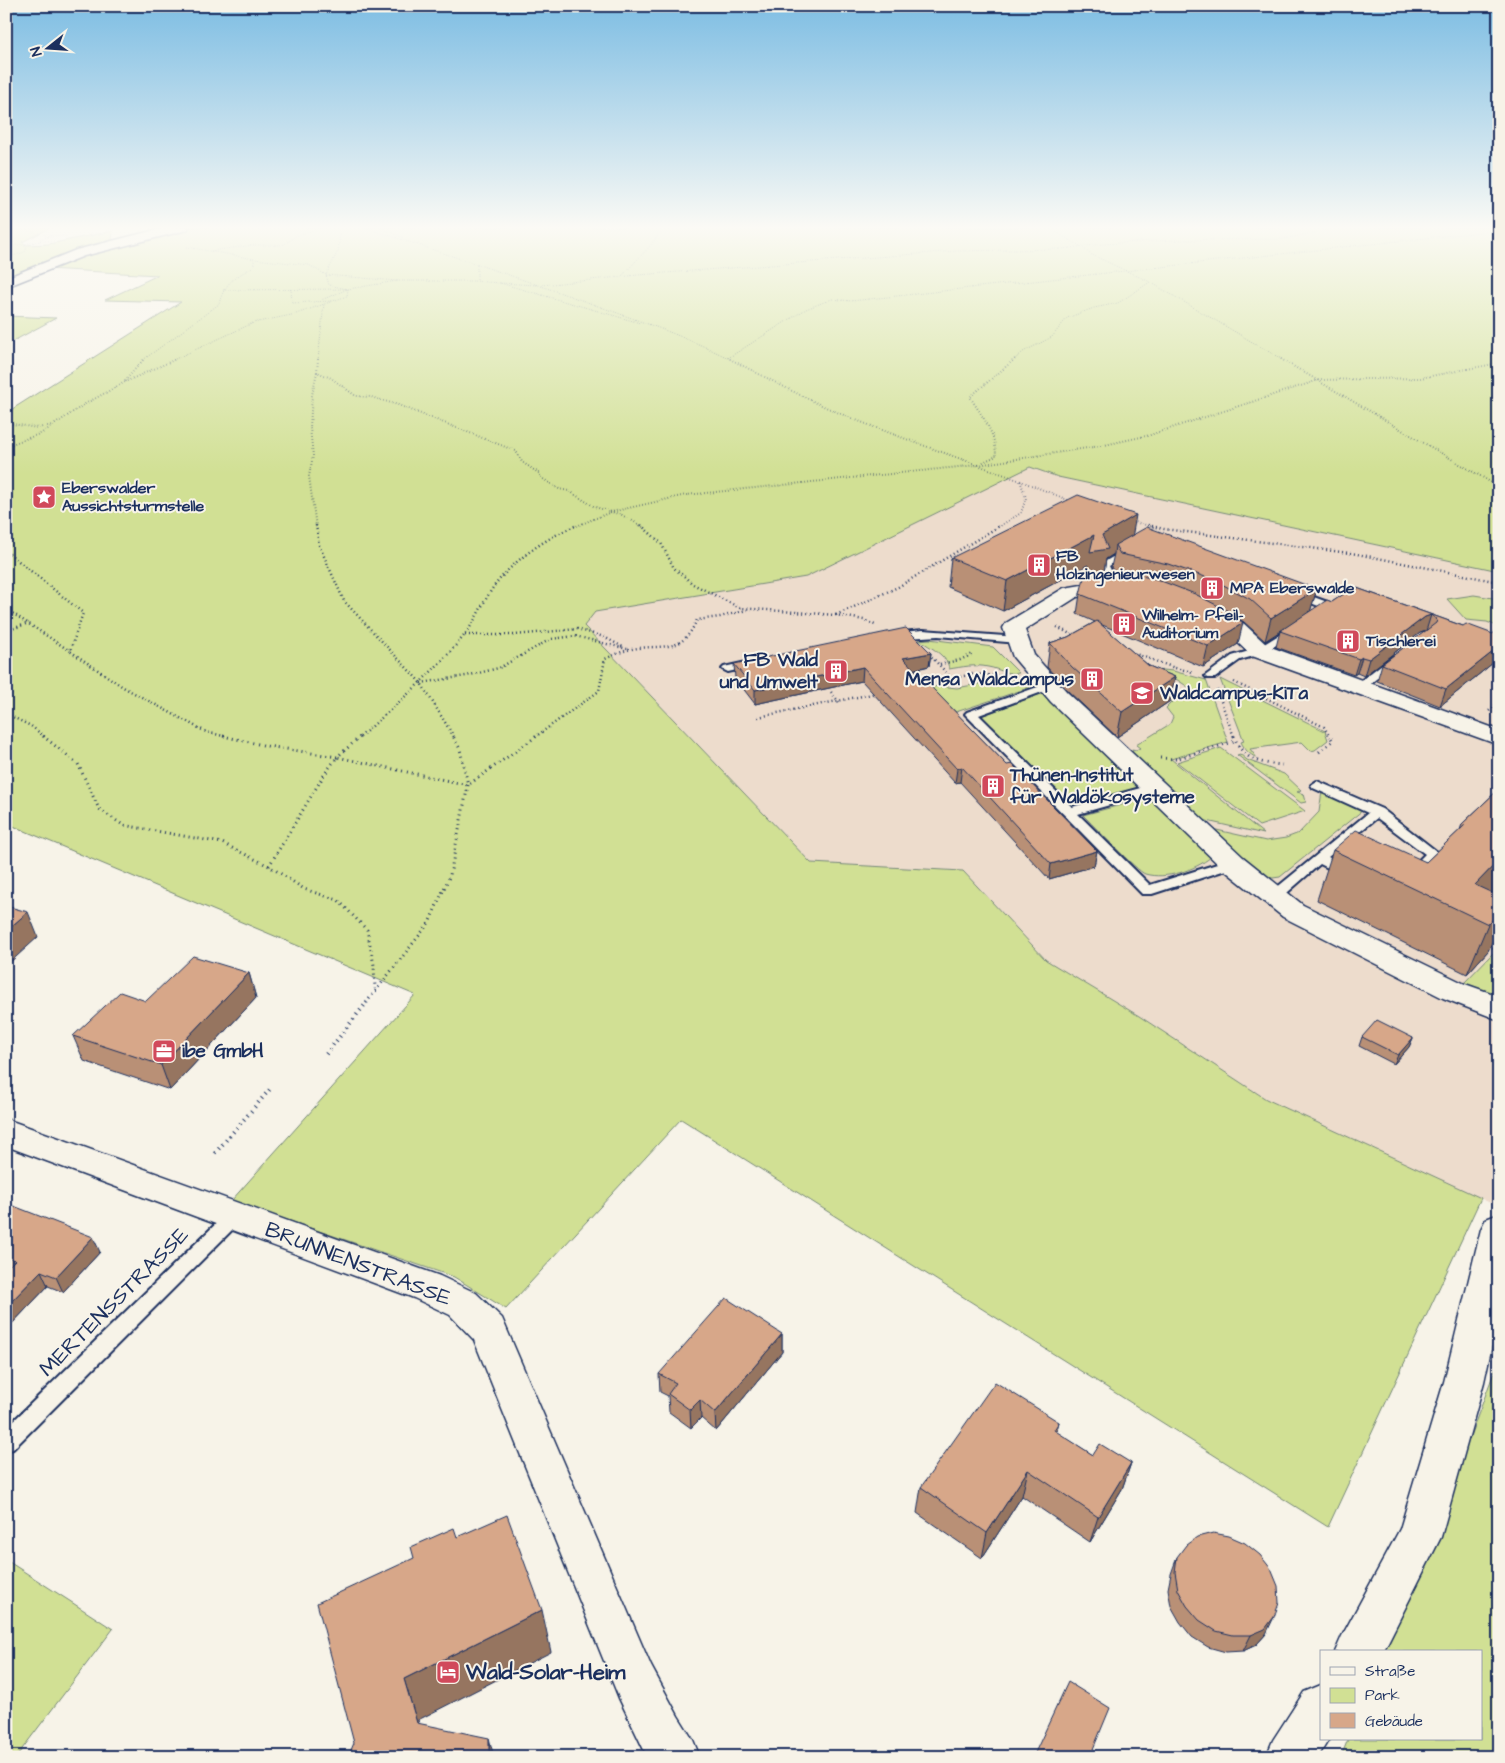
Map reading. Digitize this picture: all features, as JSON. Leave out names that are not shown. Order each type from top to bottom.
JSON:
[{"type":"street","points":[[1140,588],[1113,584],[1071,592],[1014,628],[1024,657],[1043,680],[1233,863],[1293,911],[1454,992],[1498,1007]]},
{"type":"street","points":[[1193,606],[1233,626],[1260,651],[1499,738]]},
{"type":"street","name":"BRUNNENSTRASSE","points":[[6,1132],[234,1218],[427,1286],[463,1304],[489,1330],[635,1682],[661,1733],[676,1757]]},
{"type":"street","points":[[1359,1650],[1419,1537],[1464,1382],[1499,1229]]},
{"type":"street","points":[[1290,1757],[1320,1711]]},
{"type":"lane","points":[[1113,584],[1104,565],[1136,547]]},
{"type":"lane","points":[[1285,590],[1329,606],[1314,616]]},
{"type":"lane","points":[[1214,674],[1236,658],[1260,651],[1298,626]]},
{"type":"lane","points":[[879,638],[924,633],[1018,640]]},
{"type":"lane","points":[[1358,688],[1402,653]]},
{"type":"lane","points":[[728,669],[765,662]]},
{"type":"lane","points":[[1043,680],[971,714],[1148,892],[1233,863]]},
{"type":"lane","points":[[1316,785],[1377,812],[1433,854],[1400,888]]},
{"type":"lane","points":[[1069,812],[1155,788]]},
{"type":"lane","points":[[1275,896],[1377,812]]},
{"type":"lane","points":[[1319,858],[1360,879]]},
{"type":"lane","points":[[1499,934],[1494,940],[1499,944]]},
{"type":"lane","name":"MERTENSSTRASSE","points":[[6,1442],[234,1218]]},
{"type":"path","points":[[125,382],[146,356],[212,309]]},
{"type":"path","points":[[6,446],[42,433],[85,404],[125,382],[253,323],[309,309]]},
{"type":"path","points":[[323,309],[317,372],[312,395],[310,428],[313,456],[309,476],[319,545],[344,601],[421,683],[444,718],[460,749],[468,785],[450,875],[429,923],[375,989],[326,1054]]},
{"type":"path","points":[[592,309],[665,330]]},
{"type":"path","points":[[607,309],[703,345],[829,408],[1020,480],[1070,501]]},
{"type":"path","points":[[728,358],[777,327],[787,318],[808,309]]},
{"type":"path","points":[[978,464],[996,456],[998,446],[970,397],[1023,352],[1052,337],[1068,318],[1091,309]]},
{"type":"path","points":[[1197,309],[1499,487]]},
{"type":"path","points":[[268,866],[337,757],[421,683],[465,634],[495,585],[523,555],[565,530],[611,512],[686,495],[978,464],[1100,446],[1150,435],[1206,415],[1319,380],[1420,378],[1499,363]]},
{"type":"path","points":[[317,372],[338,382],[356,396],[371,397],[418,411],[474,436],[516,451],[522,462],[540,474],[540,477],[548,483],[559,489],[569,491],[595,507],[644,527],[661,543],[674,568],[696,587],[740,608],[750,610],[836,615],[864,620],[898,635],[932,656],[952,678]]},
{"type":"path","points":[[6,423],[38,428],[54,424]]},
{"type":"path","points":[[836,615],[898,587],[1021,513],[1026,498],[1020,480]]},
{"type":"path","points":[[1130,521],[1164,529],[1357,554],[1499,582]]},
{"type":"path","points":[[6,551],[83,613],[70,651]]},
{"type":"path","points":[[6,609],[123,687],[206,732],[267,746],[337,757],[468,785],[599,691],[605,659],[628,650],[676,646],[692,632],[697,620],[750,610]]},
{"type":"path","points":[[1035,615],[1081,639]]},
{"type":"path","points":[[6,631],[28,623]]},
{"type":"path","points":[[465,634],[515,634],[577,629],[604,637],[628,650]]},
{"type":"path","points":[[421,683],[466,676],[499,668],[551,639],[574,636],[628,650]]},
{"type":"path","points":[[1126,652],[1134,652],[1175,668],[1214,674],[1324,727],[1333,741],[1319,752]]},
{"type":"path","points":[[918,686],[972,674],[1043,680]]},
{"type":"path","points":[[758,717],[886,691]]},
{"type":"path","points":[[831,692],[839,702]]},
{"type":"path","points":[[1224,710],[1239,750],[1253,760],[1266,764],[1282,765]]},
{"type":"path","points":[[6,714],[31,726],[78,764],[99,809],[123,825],[222,843],[268,866],[304,889],[338,900],[367,930],[374,965],[375,989]]},
{"type":"path","points":[[1119,754],[1176,760],[1236,741]]},
{"type":"path","points":[[215,1153],[271,1088]]},
{"type":"shaded area","points":[[1030,467],[1058,477],[1499,571],[1499,1207],[1266,1099],[1139,1016],[1046,960],[963,871],[811,863],[584,626],[594,612],[806,577]]},
{"type":"green space","points":[[170,309],[1499,309],[1499,571],[1058,477],[1030,467],[806,577],[595,612],[584,626],[811,863],[963,871],[1046,960],[1139,1016],[1266,1099],[1481,1198],[1328,1527],[681,1119],[506,1309],[454,1277],[231,1201],[415,995],[6,823],[6,413]]},
{"type":"green space","points":[[6,316],[56,318],[6,345]]},
{"type":"green space","points":[[1474,595],[1499,599],[1499,627],[1487,622],[1466,620],[1447,599]]},
{"type":"green space","points":[[929,639],[993,647],[1019,673],[978,666],[949,669],[942,656],[919,640]]},
{"type":"green space","points":[[1163,670],[1206,680],[1228,742],[1171,759],[1264,834],[1198,819],[1132,758],[1132,749],[1140,748],[1136,745],[1170,724],[1173,717],[1166,708],[1172,702],[1173,696],[1191,689],[1173,677],[1154,672]]},
{"type":"green space","points":[[1025,679],[1034,686],[956,712],[937,694],[917,690],[939,686],[957,688],[983,683]]},
{"type":"green space","points":[[1220,679],[1325,731],[1328,740],[1311,751],[1302,742],[1250,749],[1257,758],[1248,752],[1241,742],[1244,741]]},
{"type":"green space","points":[[1043,693],[1142,787],[1072,806],[981,716]]},
{"type":"green space","points":[[1221,748],[1305,811],[1259,826],[1177,762]]},
{"type":"green space","points":[[1240,754],[1247,760],[1284,774],[1301,790],[1297,792],[1304,794],[1306,802],[1301,803],[1237,755]]},
{"type":"green space","points":[[1322,791],[1363,810],[1280,877],[1264,877],[1212,829],[1266,841],[1286,838],[1299,833],[1319,812]]},
{"type":"green space","points":[[1151,797],[1211,857],[1197,866],[1180,873],[1162,876],[1145,874],[1083,815]]},
{"type":"green space","points":[[1493,953],[1499,956],[1499,997],[1463,984]]},
{"type":"green space","points":[[1499,1359],[1499,1757],[1341,1757],[1348,1740],[1482,1740],[1482,1650],[1385,1650],[1436,1527]]},
{"type":"green space","points":[[6,1560],[113,1629],[16,1757],[6,1757]]},
{"type":"building","points":[[1078,495],[1136,515],[1102,535],[1108,549],[1090,552],[1094,535],[1007,581],[951,558]]},
{"type":"building","points":[[1147,527],[1317,589],[1271,618],[1250,599],[1214,580],[1168,564],[1120,554],[1115,545]]},
{"type":"building","points":[[1116,573],[1156,579],[1195,594],[1228,611],[1243,623],[1208,646],[1080,594],[1084,578],[1098,574]]},
{"type":"building","points":[[1354,587],[1463,626],[1466,624],[1493,634],[1499,625],[1499,647],[1446,689],[1382,664],[1436,623],[1437,620],[1431,615],[1425,617],[1369,659],[1362,657],[1359,659],[1280,631],[1327,600],[1332,602]]},
{"type":"building","points":[[1097,621],[1149,666],[1175,677],[1122,712],[1072,667],[1050,643],[1068,637]]},
{"type":"building","points":[[906,628],[931,653],[903,658],[1007,765],[1012,764],[1097,851],[1051,864],[962,767],[957,769],[863,667],[755,690],[734,664]]},
{"type":"building","points":[[1499,789],[1499,860],[1475,885],[1499,896],[1499,913],[1488,924],[1333,850],[1356,830],[1426,862]]},
{"type":"building","points":[[6,906],[28,912],[6,931]]},
{"type":"building","points":[[193,956],[249,973],[161,1065],[73,1036],[120,992],[146,1001]]},
{"type":"building","points":[[1377,1020],[1413,1038],[1398,1055],[1362,1037]]},
{"type":"building","points":[[6,1203],[93,1237],[56,1277],[41,1271],[6,1307],[6,1269],[15,1260],[6,1257]]},
{"type":"building","points":[[726,1298],[782,1334],[715,1413],[700,1400],[690,1410],[668,1394],[676,1383],[659,1374]]},
{"type":"building","points":[[995,1382],[1059,1422],[1054,1430],[1093,1455],[1100,1444],[1131,1463],[1098,1517],[1028,1470],[987,1533],[921,1487]]},
{"type":"building","points":[[507,1515],[542,1610],[404,1679],[417,1723],[489,1738],[489,1757],[348,1757],[354,1743],[317,1603],[414,1558],[411,1547],[454,1528],[457,1537]]},
{"type":"building","points":[[1213,1533],[1229,1536],[1245,1543],[1260,1555],[1271,1569],[1278,1586],[1279,1603],[1274,1617],[1265,1629],[1251,1635],[1233,1635],[1216,1631],[1199,1620],[1187,1606],[1178,1590],[1175,1572],[1177,1557],[1186,1545],[1197,1537]]},
{"type":"building","points":[[1068,1682],[1110,1708],[1093,1749],[1104,1757],[1033,1757]]},
{"type":"place","name":"Eberswalder Aussichtsturmstelle","points":[[44,497]]},
{"type":"place","name":"FB Holzingenieurwesen","points":[[1039,565]]},
{"type":"place","name":"MPA Eberswalde","points":[[1212,588]]},
{"type":"place","name":"Wilhelm- Pfeil- Auditorium","points":[[1124,624]]},
{"type":"place","name":"Tischlerei","points":[[1348,641]]},
{"type":"place","name":"FB Wald und Umwelt","points":[[836,671]]},
{"type":"place","name":"Mensa Waldcampus","points":[[1092,679]]},
{"type":"place","name":"Waldcampus-KiTa","points":[[1142,693]]},
{"type":"place","name":"Thünen-Institut für Waldökosysteme","points":[[993,786]]},
{"type":"place","name":"ibe GmbH","points":[[164,1051]]},
{"type":"place","name":"Wald-Solar-Heim","points":[[448,1672]]}]
